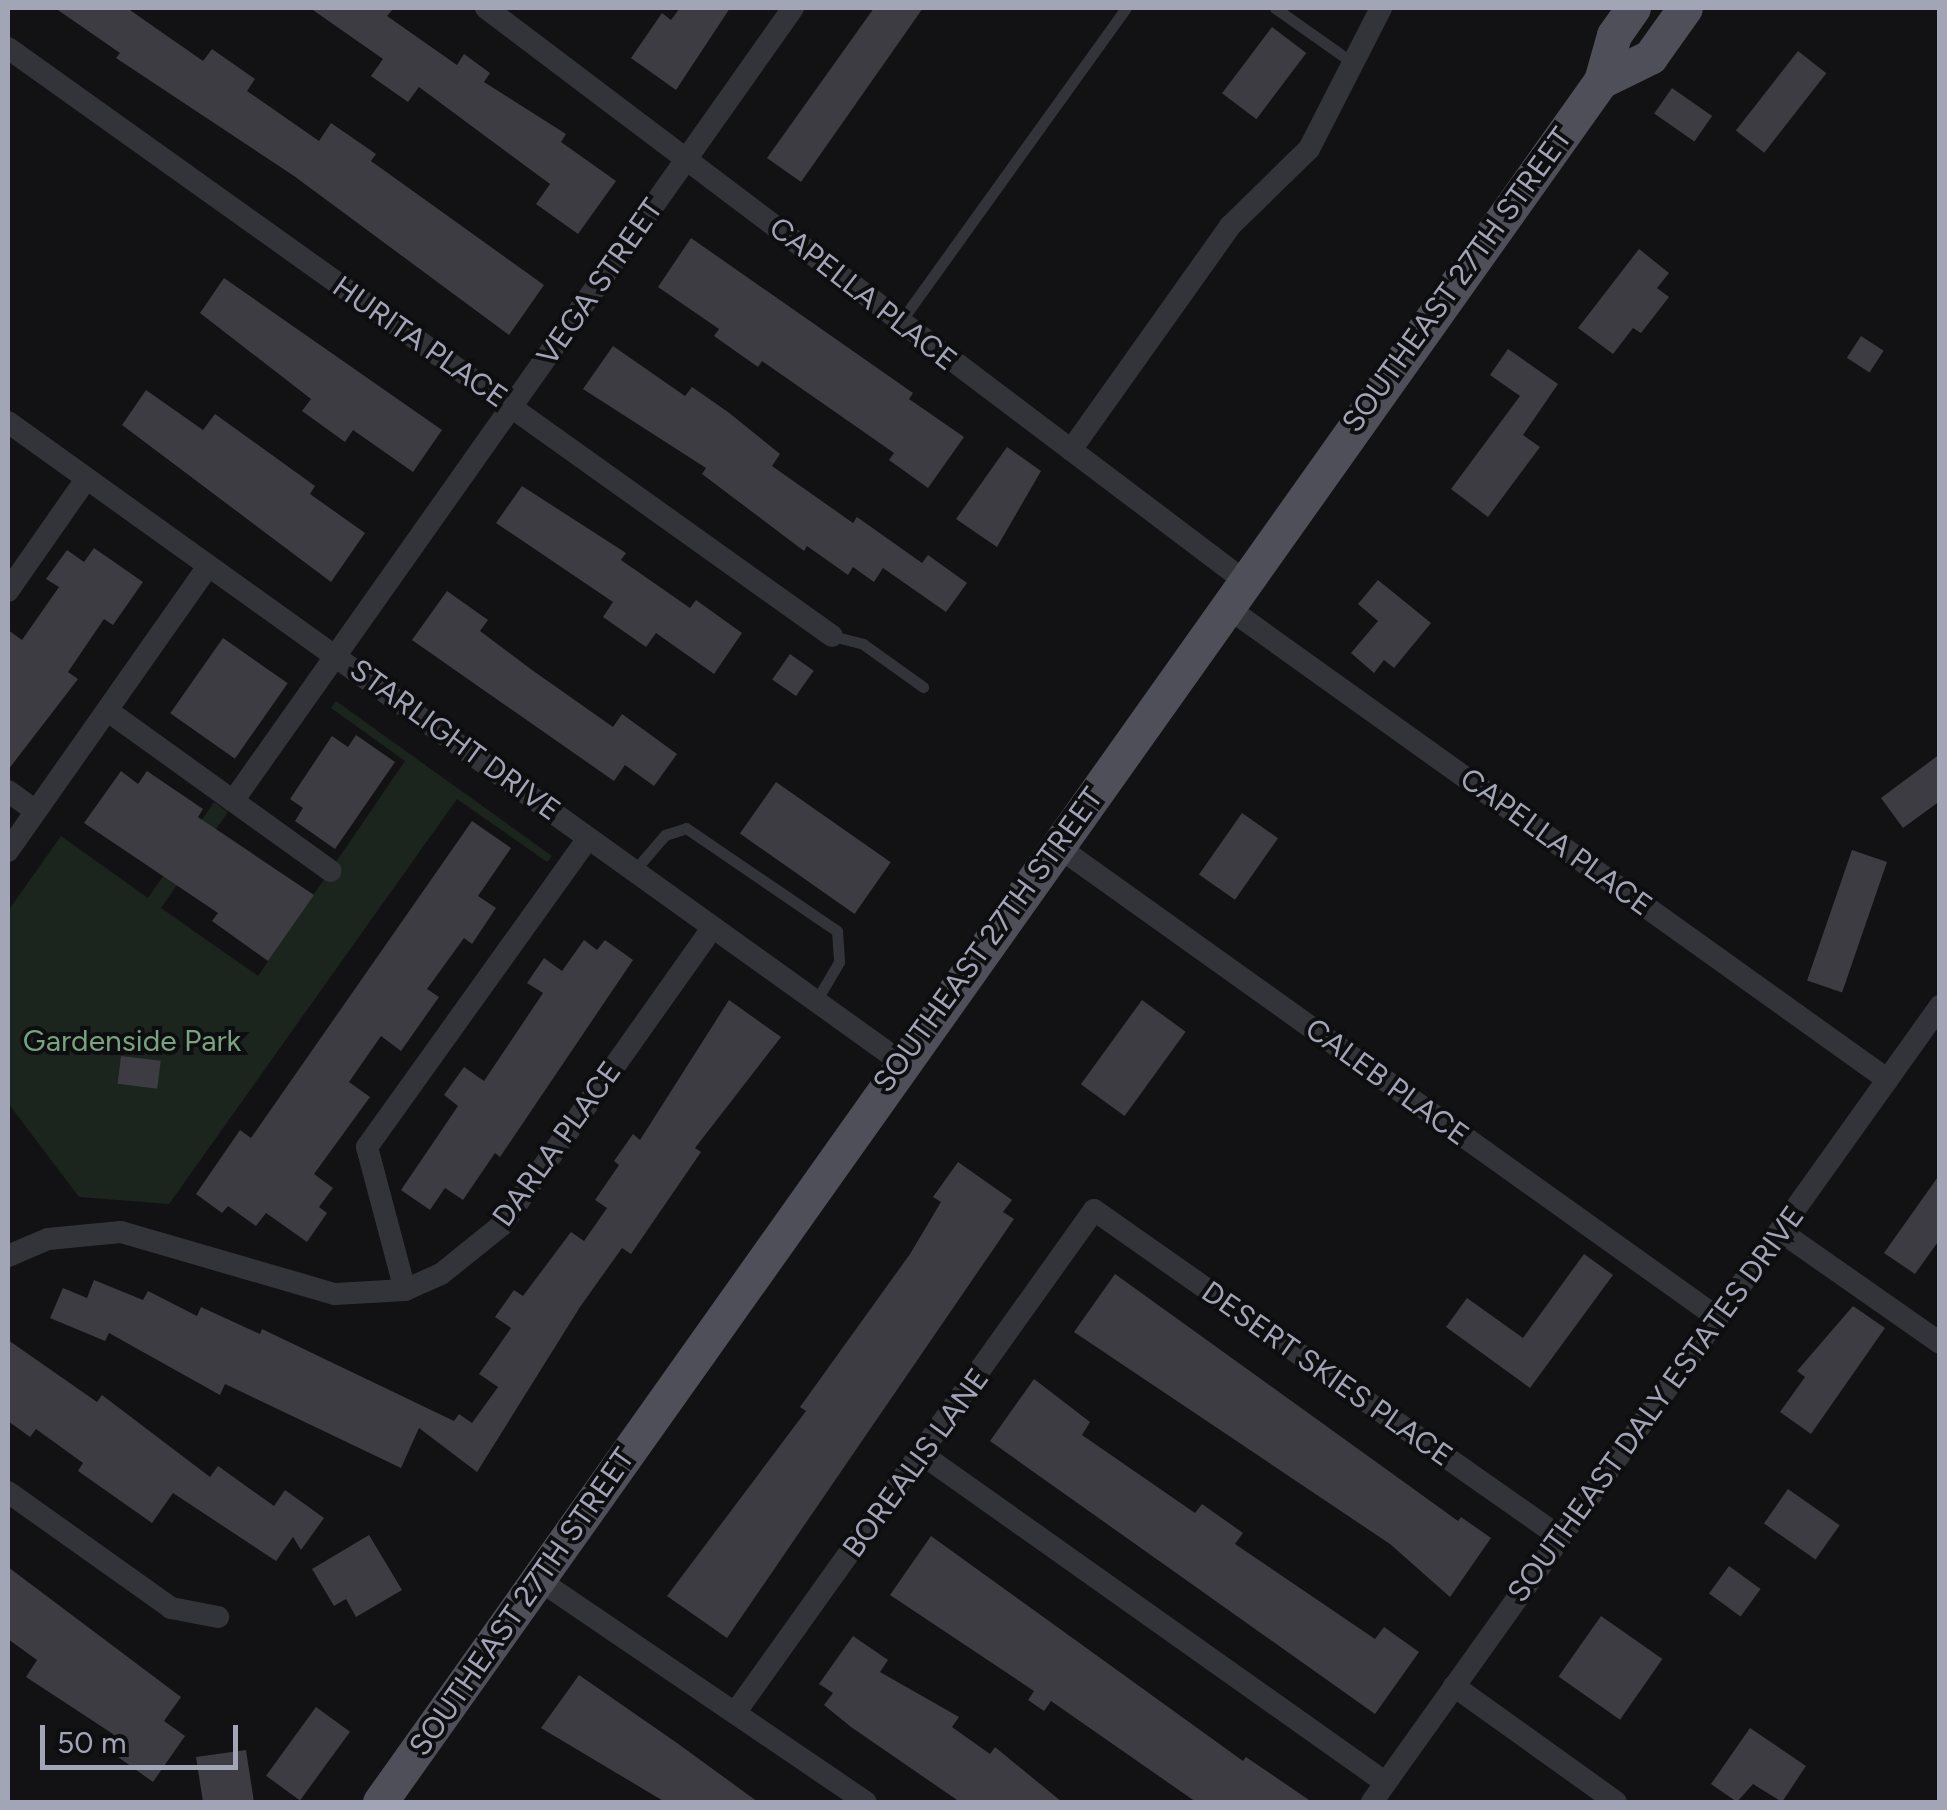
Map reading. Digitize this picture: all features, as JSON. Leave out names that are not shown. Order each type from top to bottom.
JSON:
[{"type":"main road","name":"SOUTHEAST 27TH STREET","points":[[380,1802],[1233,592],[1600,81],[1614,35],[1633,8]]},
{"type":"main road","name":"SOUTHEAST 27TH STREET","points":[[1600,81],[1650,57],[1685,8]]},
{"type":"street","name":"CAPELLA PLACE","points":[[486,8],[687,157],[899,325],[1071,450],[1233,592],[1888,1080]]},
{"type":"street","name":"VEGA STREET","points":[[233,801],[793,8]]},
{"type":"street","points":[[1071,450],[1230,226],[1309,149],[1350,61],[1381,8]]},
{"type":"street","name":"HURITA PLACE","points":[[8,48],[832,636]]},
{"type":"street","name":"STARLIGHT DRIVE","points":[[8,422],[900,1062]]},
{"type":"street","points":[[8,591],[86,479]]},
{"type":"street","points":[[8,851],[207,568]]},
{"type":"street","points":[[108,711],[331,872]]},
{"type":"street","points":[[8,791],[36,812]]},
{"type":"street","points":[[405,1290],[366,1147],[588,838]]},
{"type":"street","name":"CALEB PLACE","points":[[1057,846],[1718,1318]]},
{"type":"street","name":"DARLA PLACE","points":[[8,1256],[48,1239],[121,1232],[160,1238],[276,1282],[334,1294],[405,1290],[442,1274],[502,1225],[712,928]]},
{"type":"street","name":"SOUTHEAST DALY ESTATES DRIVE","points":[[1379,1793],[1940,1006]]},
{"type":"street","name":"BOREALIS LANE","points":[[736,1714],[1094,1210]]},
{"type":"street","name":"DESERT SKIES PLACE","points":[[1094,1210],[1560,1537]]},
{"type":"street","points":[[1780,1231],[1940,1342]]},
{"type":"street","points":[[923,1454],[1379,1793]]},
{"type":"street","points":[[8,1492],[171,1608],[218,1618]]},
{"type":"street","points":[[538,1580],[866,1802]]},
{"type":"street","points":[[1454,1686],[1616,1802]]},
{"type":"lane","points":[[899,325],[1126,8]]},
{"type":"lane","points":[[1275,8],[1350,61]]},
{"type":"lane","points":[[832,636],[863,644],[924,687]]},
{"type":"lane","points":[[634,871],[665,834],[686,828],[837,932],[839,962],[816,1001]]},
{"type":"green space","name":"Gardenside Park","points":[[336,701],[552,856],[547,862],[457,799],[169,1204],[79,1197],[8,1103],[8,911],[61,836],[148,898],[214,802],[228,812],[161,908],[258,976],[405,761],[331,708]]},
{"type":"building","points":[[55,8],[127,8],[203,61],[212,49],[255,79],[247,91],[319,141],[331,123],[376,154],[371,161],[544,285],[509,335],[294,176],[116,58],[120,53]]},
{"type":"building","points":[[310,8],[394,8],[387,16],[457,65],[464,54],[490,73],[484,82],[566,134],[561,142],[616,181],[578,234],[536,204],[550,184],[419,87],[408,102],[371,76],[383,59]]},
{"type":"building","points":[[680,8],[730,8],[676,90],[631,58],[662,13],[671,20]]},
{"type":"building","points":[[874,8],[923,8],[801,182],[767,158]]},
{"type":"building","points":[[1272,27],[1306,53],[1256,119],[1222,93]]},
{"type":"building","points":[[1798,51],[1826,73],[1764,153],[1736,131]]},
{"type":"building","points":[[1672,88],[1712,116],[1694,141],[1654,113]]},
{"type":"building","points":[[691,238],[913,393],[909,399],[964,437],[928,488],[889,460],[894,453],[762,361],[758,367],[714,336],[719,329],[658,287]]},
{"type":"building","points":[[1639,249],[1669,273],[1657,288],[1669,297],[1641,333],[1633,328],[1613,354],[1578,328]]},
{"type":"building","points":[[224,278],[442,430],[413,472],[353,430],[345,442],[302,411],[311,399],[200,313]]},
{"type":"building","points":[[1861,336],[1884,351],[1869,373],[1847,358]]},
{"type":"building","points":[[613,346],[685,396],[692,387],[728,412],[780,454],[772,466],[853,523],[857,517],[922,563],[928,555],[967,583],[946,612],[883,568],[874,582],[853,567],[848,575],[807,546],[804,551],[702,474],[706,468],[583,389]]},
{"type":"building","points":[[1508,349],[1558,384],[1523,435],[1540,447],[1488,517],[1451,489],[1520,396],[1490,375]]},
{"type":"building","points":[[146,390],[203,430],[215,414],[315,486],[310,494],[365,533],[331,582],[122,425]]},
{"type":"building","points":[[1007,447],[1041,471],[997,547],[956,519]]},
{"type":"building","points":[[522,486],[626,553],[621,560],[690,608],[696,600],[742,633],[714,674],[656,633],[646,647],[603,617],[613,602],[496,523]]},
{"type":"building","points":[[94,548],[143,582],[113,625],[104,619],[68,672],[78,679],[8,770],[8,630],[22,640],[59,587],[46,579],[67,550],[84,562]]},
{"type":"building","points":[[1378,580],[1431,623],[1394,668],[1384,660],[1374,673],[1351,653],[1378,621],[1358,604]]},
{"type":"building","points":[[447,591],[488,620],[480,631],[532,670],[613,727],[622,714],[677,754],[654,786],[625,765],[614,781],[412,640]]},
{"type":"building","points":[[223,638],[288,683],[235,759],[170,713]]},
{"type":"building","points":[[790,654],[814,671],[796,696],[772,679]]},
{"type":"building","points":[[356,735],[395,762],[335,849],[295,821],[303,808],[290,799],[332,736],[348,747]]},
{"type":"building","points":[[1940,754],[1940,801],[1903,828],[1881,798]]},
{"type":"building","points":[[121,771],[138,784],[147,771],[203,809],[198,817],[314,895],[268,961],[212,921],[218,913],[84,823]]},
{"type":"building","points":[[776,782],[891,862],[855,914],[740,834]]},
{"type":"building","points":[[1242,813],[1278,838],[1235,900],[1199,874]]},
{"type":"building","points":[[472,821],[511,848],[478,896],[496,908],[472,944],[464,938],[427,989],[439,997],[401,1051],[381,1036],[349,1082],[370,1097],[314,1174],[333,1188],[319,1207],[327,1213],[307,1242],[266,1213],[256,1226],[228,1206],[222,1213],[196,1194],[240,1130],[251,1138]]},
{"type":"building","points":[[1852,850],[1887,862],[1842,993],[1807,980]]},
{"type":"building","points":[[584,940],[597,950],[605,940],[633,960],[500,1157],[495,1153],[463,1200],[445,1188],[430,1210],[401,1190],[458,1106],[444,1095],[464,1067],[484,1081],[543,993],[527,983],[544,958],[562,971]]},
{"type":"building","points":[[729,1000],[781,1037],[695,1148],[701,1152],[631,1254],[622,1248],[580,1307],[477,1472],[419,1428],[401,1468],[225,1384],[220,1395],[109,1333],[105,1341],[50,1318],[63,1288],[87,1298],[94,1280],[143,1300],[148,1291],[197,1316],[201,1307],[260,1334],[262,1329],[454,1421],[459,1414],[472,1423],[498,1387],[479,1374],[511,1328],[495,1317],[514,1290],[523,1296],[571,1232],[584,1241],[607,1208],[595,1200],[619,1165],[614,1161],[633,1134],[640,1140]]},
{"type":"building","points":[[1142,1000],[1186,1032],[1125,1116],[1081,1084]]},
{"type":"building","points":[[121,1056],[161,1061],[157,1089],[118,1084]]},
{"type":"building","points":[[958,1162],[1012,1200],[1003,1212],[1014,1219],[727,1638],[667,1596],[806,1411],[800,1407],[910,1254],[941,1202],[933,1197]]},
{"type":"building","points":[[1940,1174],[1940,1239],[1915,1274],[1884,1253]]},
{"type":"building","points":[[1584,1254],[1613,1275],[1530,1388],[1446,1327],[1467,1298],[1523,1338]]},
{"type":"building","points":[[1115,1274],[1458,1521],[1461,1517],[1491,1538],[1450,1597],[1390,1544],[1074,1332]]},
{"type":"building","points":[[1853,1306],[1885,1328],[1811,1434],[1780,1412],[1805,1377],[1797,1371]]},
{"type":"building","points":[[8,1340],[97,1402],[102,1395],[210,1477],[218,1466],[274,1506],[285,1490],[324,1518],[301,1550],[293,1537],[276,1561],[173,1493],[152,1523],[78,1471],[83,1463],[36,1429],[30,1437],[8,1421]]},
{"type":"building","points":[[1034,1379],[1090,1422],[1082,1435],[1195,1513],[1202,1504],[1243,1533],[1235,1544],[1375,1639],[1384,1627],[1419,1652],[1375,1714],[990,1441]]},
{"type":"building","points":[[1788,1489],[1840,1525],[1816,1560],[1764,1523]]},
{"type":"building","points":[[369,1535],[402,1590],[356,1617],[346,1599],[334,1606],[312,1569]]},
{"type":"building","points":[[931,1536],[1243,1761],[1246,1757],[1312,1802],[1196,1802],[1051,1701],[1044,1711],[1028,1700],[1034,1691],[890,1595]]},
{"type":"building","points":[[1729,1566],[1761,1589],[1741,1616],[1709,1594]]},
{"type":"building","points":[[8,1567],[181,1697],[164,1721],[185,1736],[153,1782],[104,1747],[113,1734],[26,1677],[37,1660],[8,1639]]},
{"type":"building","points":[[1601,1616],[1662,1659],[1620,1720],[1559,1677]]},
{"type":"building","points":[[853,1636],[888,1660],[880,1672],[959,1717],[952,1727],[990,1754],[995,1747],[1062,1802],[960,1802],[851,1727],[824,1705],[833,1693],[819,1684]]},
{"type":"building","points":[[579,1675],[758,1802],[665,1802],[541,1728]]},
{"type":"building","points":[[316,1707],[350,1732],[300,1800],[266,1776]]},
{"type":"building","points":[[1750,1728],[1806,1766],[1782,1802],[1753,1784],[1737,1802],[1711,1784]]},
{"type":"building","points":[[246,1750],[254,1802],[203,1802],[196,1757]]}]
